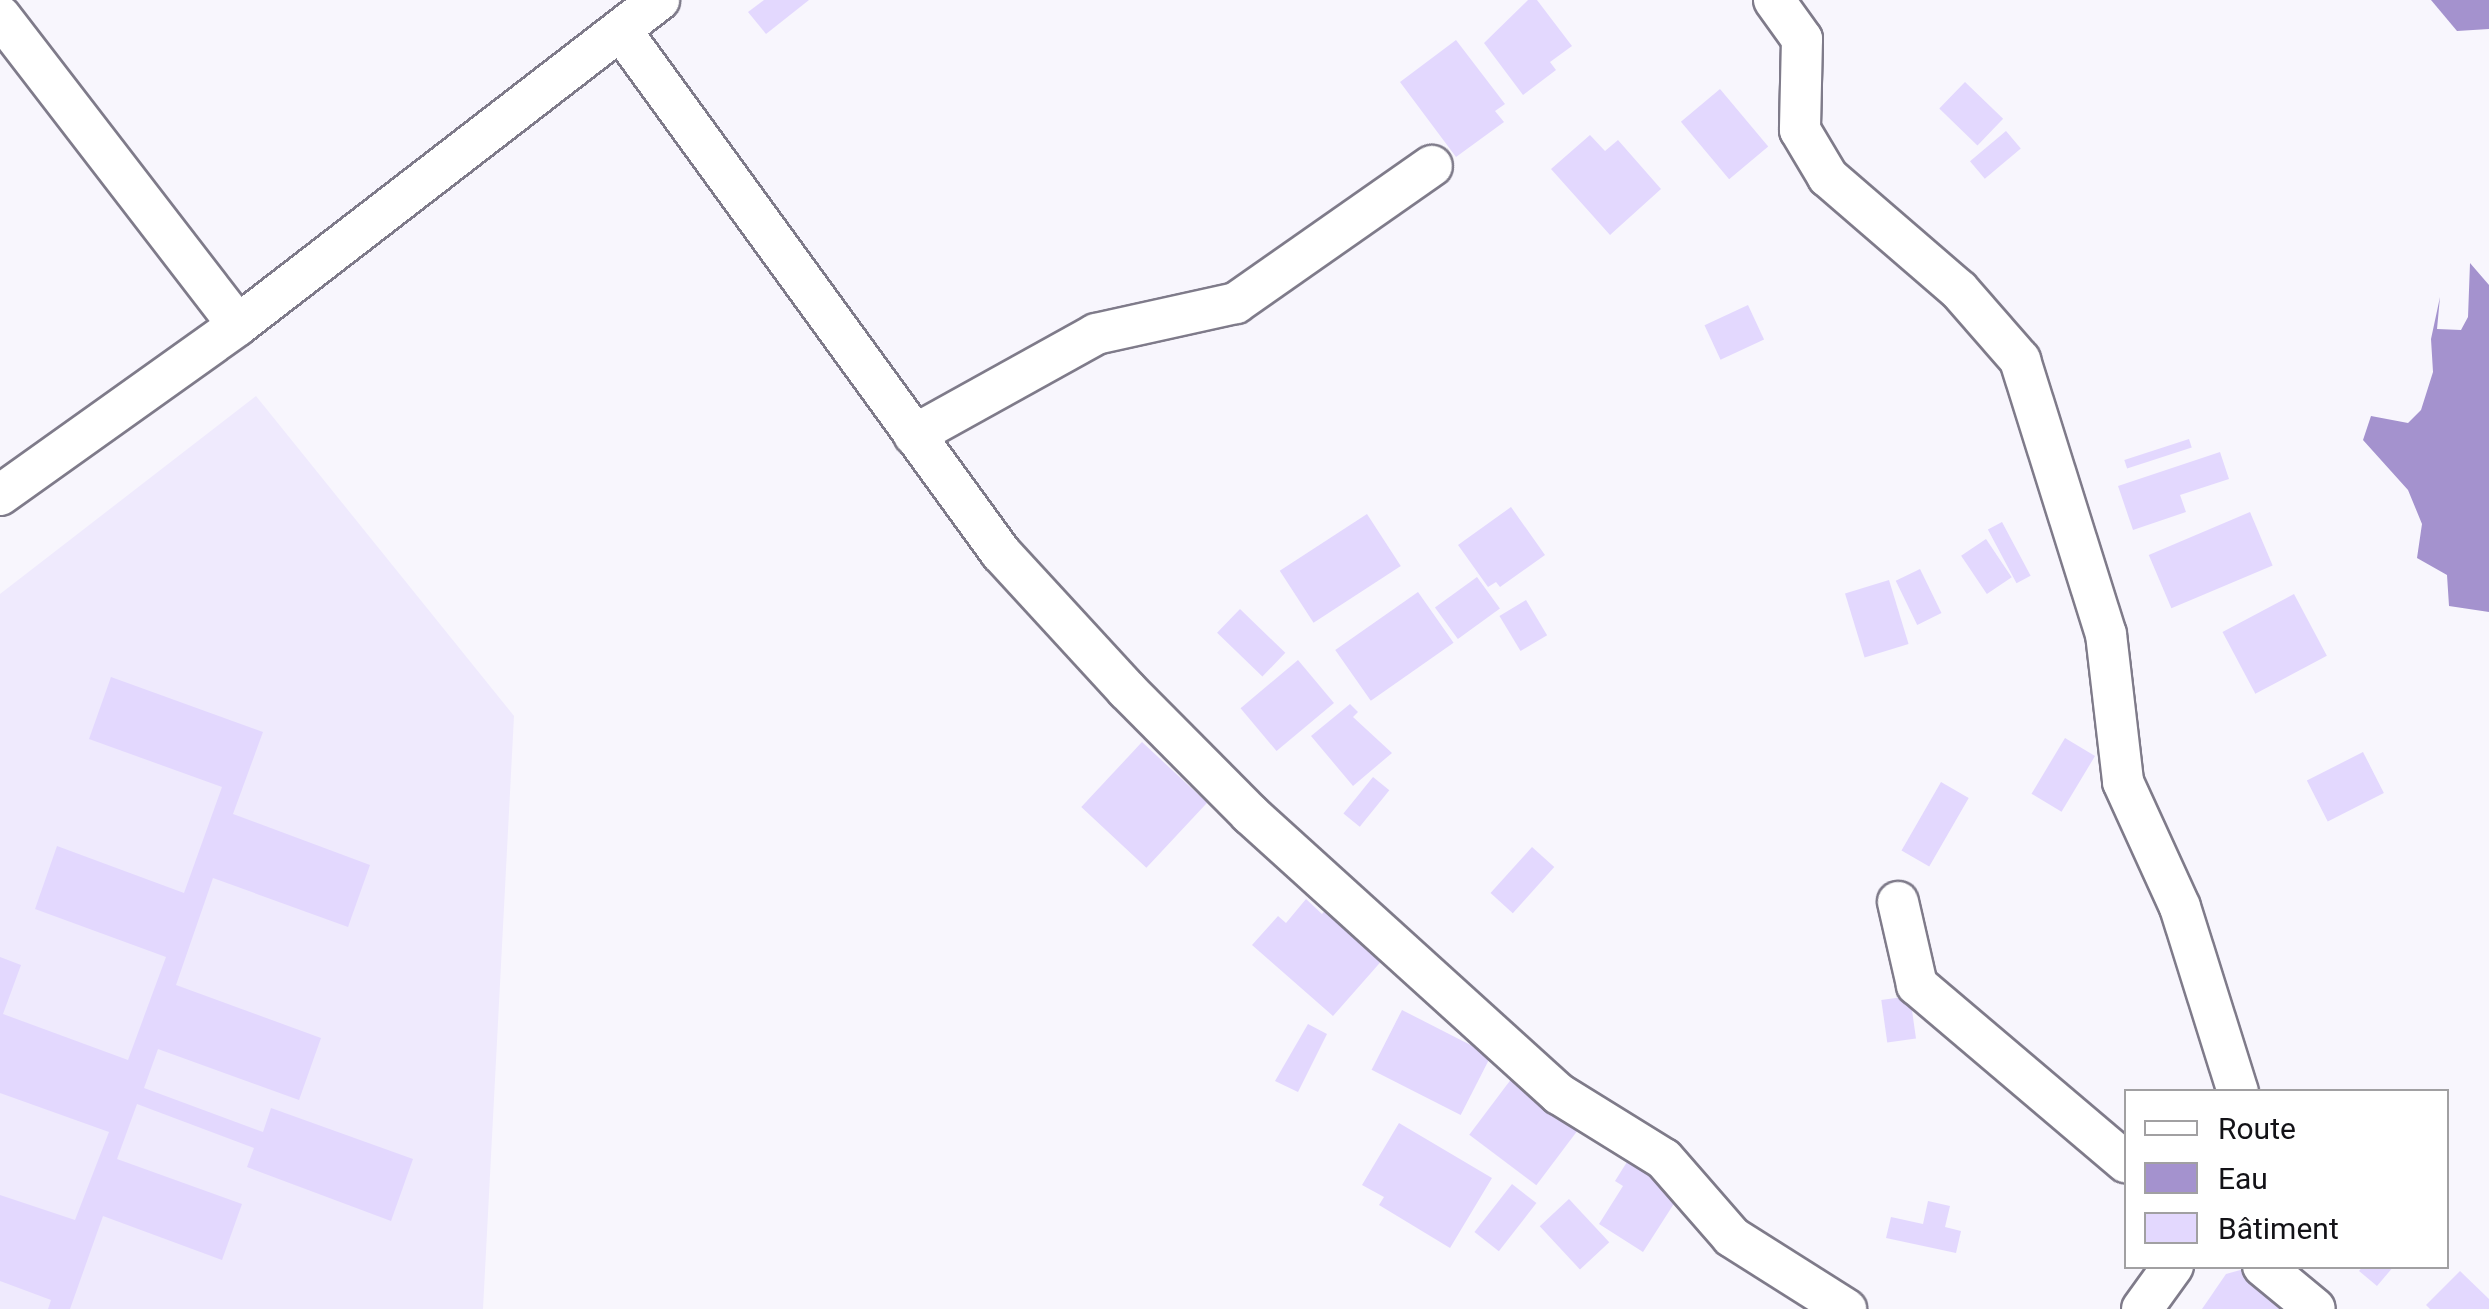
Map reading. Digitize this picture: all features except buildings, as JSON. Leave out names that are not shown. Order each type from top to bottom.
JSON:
[{"type":"street","points":[[0,495],[238,325],[659,0]]},
{"type":"street","points":[[1774,0],[1802,39],[1800,130],[1828,177],[1959,290],[2020,360],[2106,634],[2123,782],[2180,908],[2237,1089]]},
{"type":"street","points":[[0,16],[238,325]]},
{"type":"street","points":[[622,32],[1000,553],[1250,814],[1559,1094],[1664,1159],[1732,1237],[1846,1309]]},
{"type":"street","points":[[914,435],[1096,334],[1236,303],[1432,166]]},
{"type":"street","points":[[1898,902],[1917,984],[2124,1160]]},
{"type":"street","points":[[2142,1309],[2171,1269]]},
{"type":"street","points":[[2267,1269],[2316,1309]]},
{"type":"shaded area","points":[[256,396],[514,716],[483,1309],[0,1309],[0,594]]},
{"type":"water","points":[[2431,0],[2489,0],[2489,29],[2457,31]]},
{"type":"water","points":[[2470,263],[2489,285],[2489,612],[2449,606],[2447,575],[2417,558],[2422,524],[2408,490],[2363,440],[2371,416],[2408,423],[2421,410],[2433,372],[2431,339],[2440,297],[2437,329],[2461,330],[2468,317]]}]
